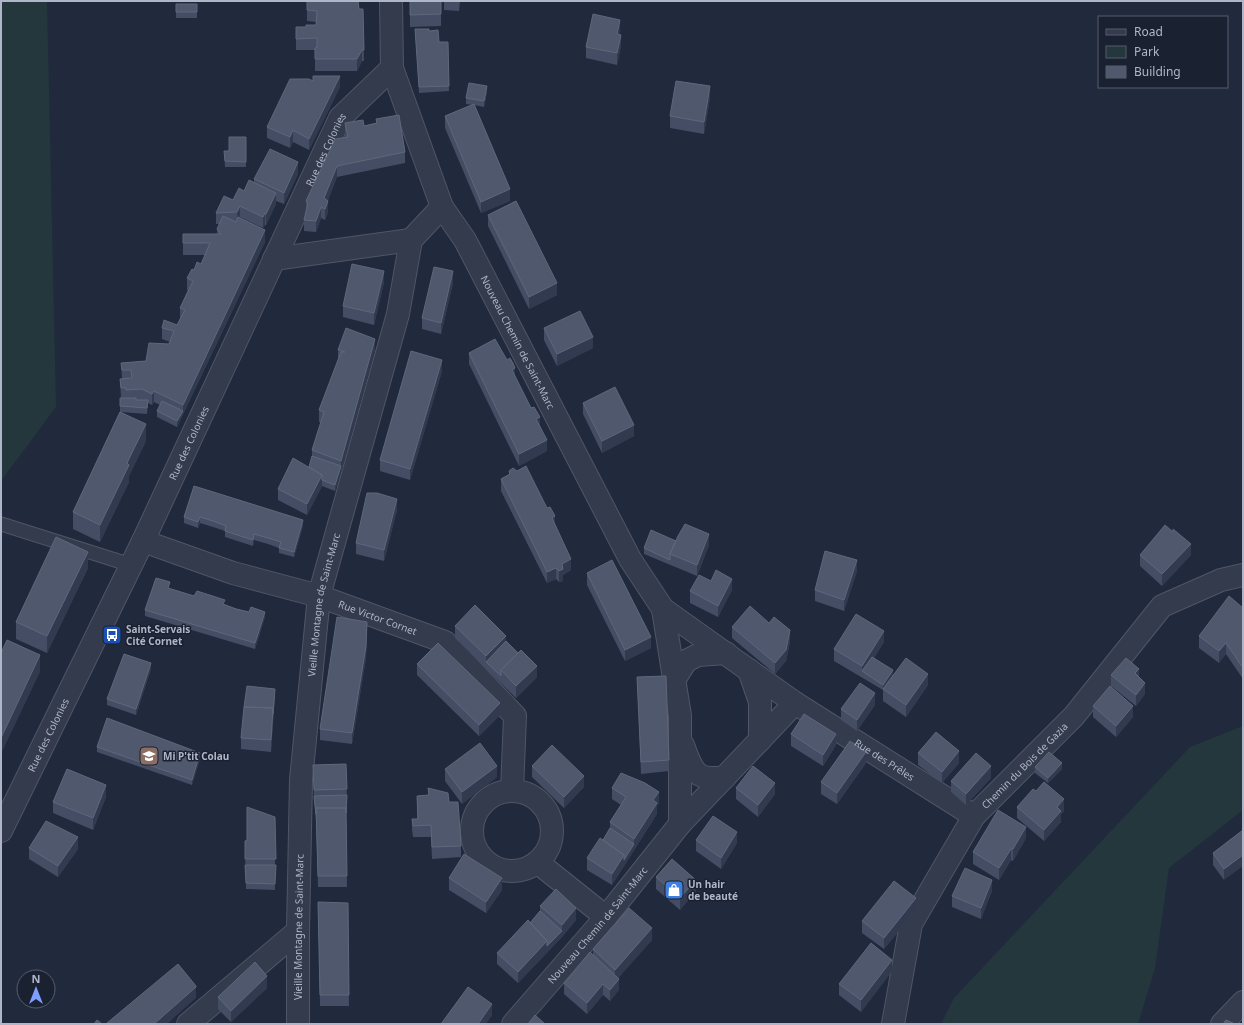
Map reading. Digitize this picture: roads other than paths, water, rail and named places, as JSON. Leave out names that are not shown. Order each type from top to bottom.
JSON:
[{"type":"street","name":"Nouveau Chemin de Saint-Marc","points":[[391,1],[392,68],[442,207],[465,240],[630,559],[663,609]]},
{"type":"street","name":"Rue des Colonies","points":[[1,831],[143,541],[340,118],[392,68]]},
{"type":"street","points":[[274,259],[411,240],[442,207]]},
{"type":"street","name":"Vieille Montagne de Saint-Marc","points":[[298,1024],[301,780],[319,596],[398,314],[411,240]]},
{"type":"street","name":"Rue Victor Cornet","points":[[143,541],[233,573],[319,596],[445,642],[515,716],[512,791]]},
{"type":"street","name":"Chemin du Bois de Gazia","points":[[893,1024],[911,924],[974,816],[1074,716],[1162,606],[1221,580],[1243,575]]},
{"type":"street","points":[[663,609],[749,670],[760,702],[760,740]]},
{"type":"street","points":[[663,609],[680,716],[680,824]]},
{"type":"street","points":[[674,680],[686,661],[698,654],[726,653]]},
{"type":"street","name":"Rue des Prêles","points":[[749,670],[795,703],[974,816]]},
{"type":"street","points":[[680,739],[691,768],[701,776],[717,778],[725,777],[795,703]]},
{"type":"street","name":"Nouveau Chemin de Saint-Marc","points":[[513,1024],[606,916],[680,824],[725,777]]},
{"type":"street","points":[[512,791],[521,792],[537,800],[548,814],[552,831],[548,849],[537,862],[521,870],[503,870],[486,862],[475,848],[472,831],[476,813],[487,799],[499,792],[512,791]]},
{"type":"street","points":[[537,862],[606,916]]},
{"type":"street","points":[[188,1024],[298,931]]},
{"type":"street","points":[[1222,1024],[1243,1002]]},
{"type":"lane","points":[[1,524],[131,565]]},
{"type":"place","name":"Saint-Servais Cité Cornet","points":[[112,635]]},
{"type":"place","name":"Mi P'tit Colau","points":[[149,756]]},
{"type":"place","name":"Un hair de beauté","points":[[674,890]]}]
